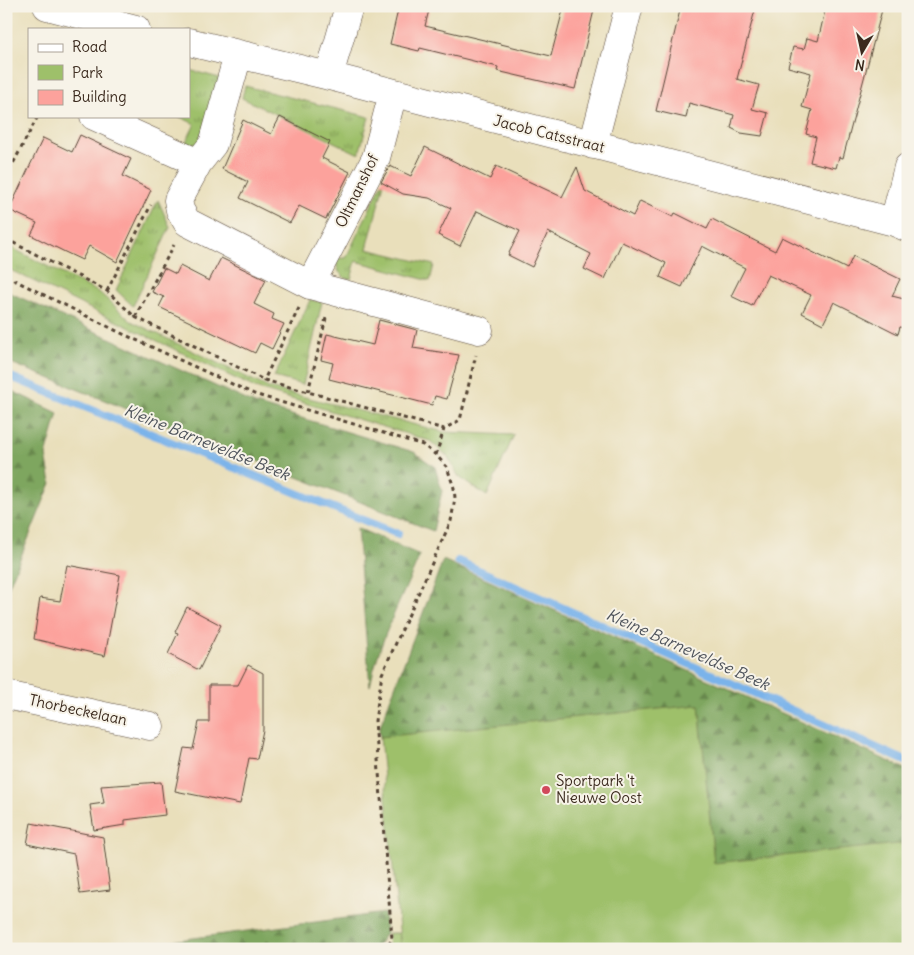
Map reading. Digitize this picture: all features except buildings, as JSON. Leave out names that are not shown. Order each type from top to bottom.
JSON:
[{"type":"street","points":[[47,6],[78,10],[133,28]]},
{"type":"street","points":[[329,76],[349,6]]},
{"type":"street","points":[[593,145],[629,6]]},
{"type":"street","name":"Jacob Catsstraat","points":[[190,42],[238,56],[329,76],[901,225]]},
{"type":"street","points":[[238,56],[213,144],[198,164],[178,200],[180,210],[187,222],[321,288],[479,330]]},
{"type":"street","name":"Oltmanshof","points":[[321,288],[376,158],[393,93]]},
{"type":"street","points":[[98,118],[198,164]]},
{"type":"street","points":[[901,225],[908,167]]},
{"type":"street","name":"Thorbeckelaan","points":[[6,695],[150,726]]},
{"type":"path","points":[[6,177],[37,118]]},
{"type":"path","points":[[107,291],[155,198]]},
{"type":"path","points":[[136,317],[187,222]]},
{"type":"path","points":[[6,239],[107,291],[136,317],[264,380],[444,429]]},
{"type":"path","points":[[6,276],[121,333],[254,394],[423,445],[436,454],[447,467],[453,481],[454,510],[431,569],[382,674],[375,721],[392,939],[386,949]]},
{"type":"path","points":[[264,380],[321,288]]},
{"type":"path","points":[[308,392],[321,288]]},
{"type":"path","points":[[436,454],[444,429],[460,420],[482,332],[479,330]]},
{"type":"green space","points":[[190,70],[223,79],[198,144],[185,144],[195,124],[182,118],[190,118]]},
{"type":"green space","points":[[245,86],[369,117],[359,154],[242,98]]},
{"type":"green space","points":[[386,175],[367,249],[434,265],[430,281],[356,261],[351,279],[345,278],[339,272],[336,263],[338,258],[346,258]]},
{"type":"green space","points":[[158,200],[170,227],[133,306],[116,290]]},
{"type":"green space","points":[[6,245],[100,293],[131,321],[269,388],[444,432],[514,435],[487,496],[459,477],[448,457],[430,441],[255,388],[6,268]]},
{"type":"green space","points":[[6,291],[255,404],[414,452],[435,467],[442,491],[433,531],[6,361]]},
{"type":"green space","points":[[310,300],[322,302],[303,385],[274,377]]},
{"type":"green space","points":[[6,388],[58,413],[46,455],[51,483],[6,593]]},
{"type":"green space","points":[[357,528],[420,555],[385,636],[370,686]]},
{"type":"green space","points":[[443,560],[908,770],[908,843],[714,863],[699,705],[380,737],[379,729]]},
{"type":"green space","name":"Sportpark 't Nieuwe Oost","points":[[699,705],[714,863],[908,843],[908,949],[401,949],[380,737]]},
{"type":"green space","points":[[384,913],[386,933],[376,949],[110,949]]},
{"type":"green space","points":[[388,933],[399,933],[401,949],[389,949]]},
{"type":"waterway","name":"Kleine Barneveldse Beek","points":[[6,375],[398,534]]},
{"type":"waterway","name":"Kleine Barneveldse Beek","points":[[458,561],[908,762]]},
{"type":"place","name":"Sportpark 't Nieuwe Oost","points":[[546,790]]}]
